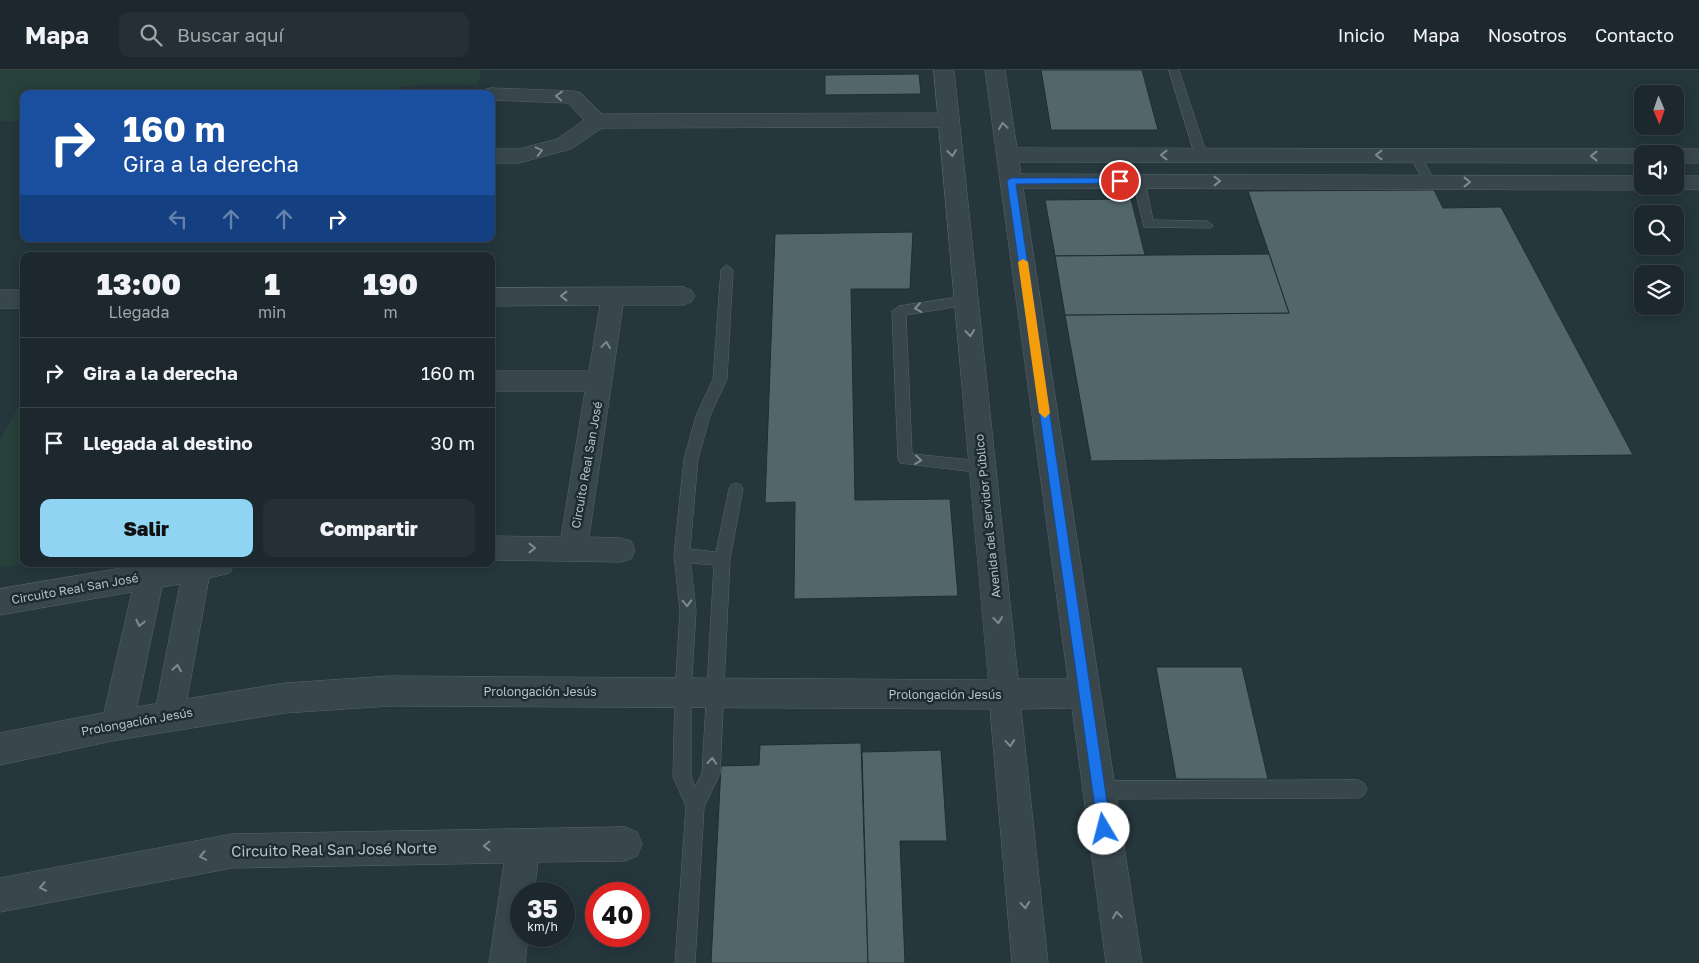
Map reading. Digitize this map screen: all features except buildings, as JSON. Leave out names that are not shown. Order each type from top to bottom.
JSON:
[{"type":"street","name":"Avenida del Servidor Público","points":[[944,70],[1030,963]]},
{"type":"street","points":[[995,70],[1124,963]]},
{"type":"street","points":[[495,94],[574,97],[597,121]]},
{"type":"street","points":[[495,156],[518,156],[564,144],[597,121],[949,120]]},
{"type":"street","points":[[1008,154],[1634,156]]},
{"type":"street","points":[[1684,156],[1699,156]]},
{"type":"street","points":[[1011,181],[1634,182]]},
{"type":"street","points":[[1684,183],[1699,183]]},
{"type":"street","points":[[495,296],[683,296]]},
{"type":"street","name":"Circuito Real San José","points":[[573,548],[613,296]]},
{"type":"street","points":[[0,299],[20,299]]},
{"type":"street","points":[[495,381],[601,381]]},
{"type":"street","points":[[495,548],[621,550]]},
{"type":"street","name":"Circuito Real San José","points":[[0,602],[197,567]]},
{"type":"street","name":"Circuito Real San José","points":[[169,716],[208,567]]},
{"type":"street","name":"Circuito Real San José","points":[[117,725],[150,575]]},
{"type":"street","name":"Prolongación Jesús","points":[[1,751],[117,725],[169,716],[286,698],[390,691],[717,694],[1085,694]]},
{"type":"street","name":"Circuito Real San José Norte","points":[[0,895],[232,851],[625,844]]},
{"type":"street","points":[[507,963],[523,846]]},
{"type":"lane","points":[[1174,70],[1200,155]]},
{"type":"lane","points":[[1416,156],[1429,182]]},
{"type":"lane","points":[[1139,181],[1148,224],[1207,225]]},
{"type":"lane","points":[[695,806],[682,777],[683,693],[688,612],[682,555],[691,459],[704,416],[720,379],[726,270]]},
{"type":"lane","points":[[967,301],[899,311],[905,459],[983,467]]},
{"type":"lane","points":[[685,963],[695,806],[711,774],[717,694],[722,558],[736,489]]},
{"type":"lane","points":[[682,555],[722,558]]},
{"type":"lane","points":[[1099,790],[1358,788]]},
{"type":"green space","points":[[0,70],[482,70],[477,85],[415,85],[391,90],[20,90],[20,121],[0,121]]},
{"type":"green space","points":[[20,404],[20,565],[0,568],[0,440]]},
{"type":"slow traffic","points":[[1023,262],[1045,413]]},
{"type":"route","points":[[1104,829],[1011,181],[1120,181]]}]
